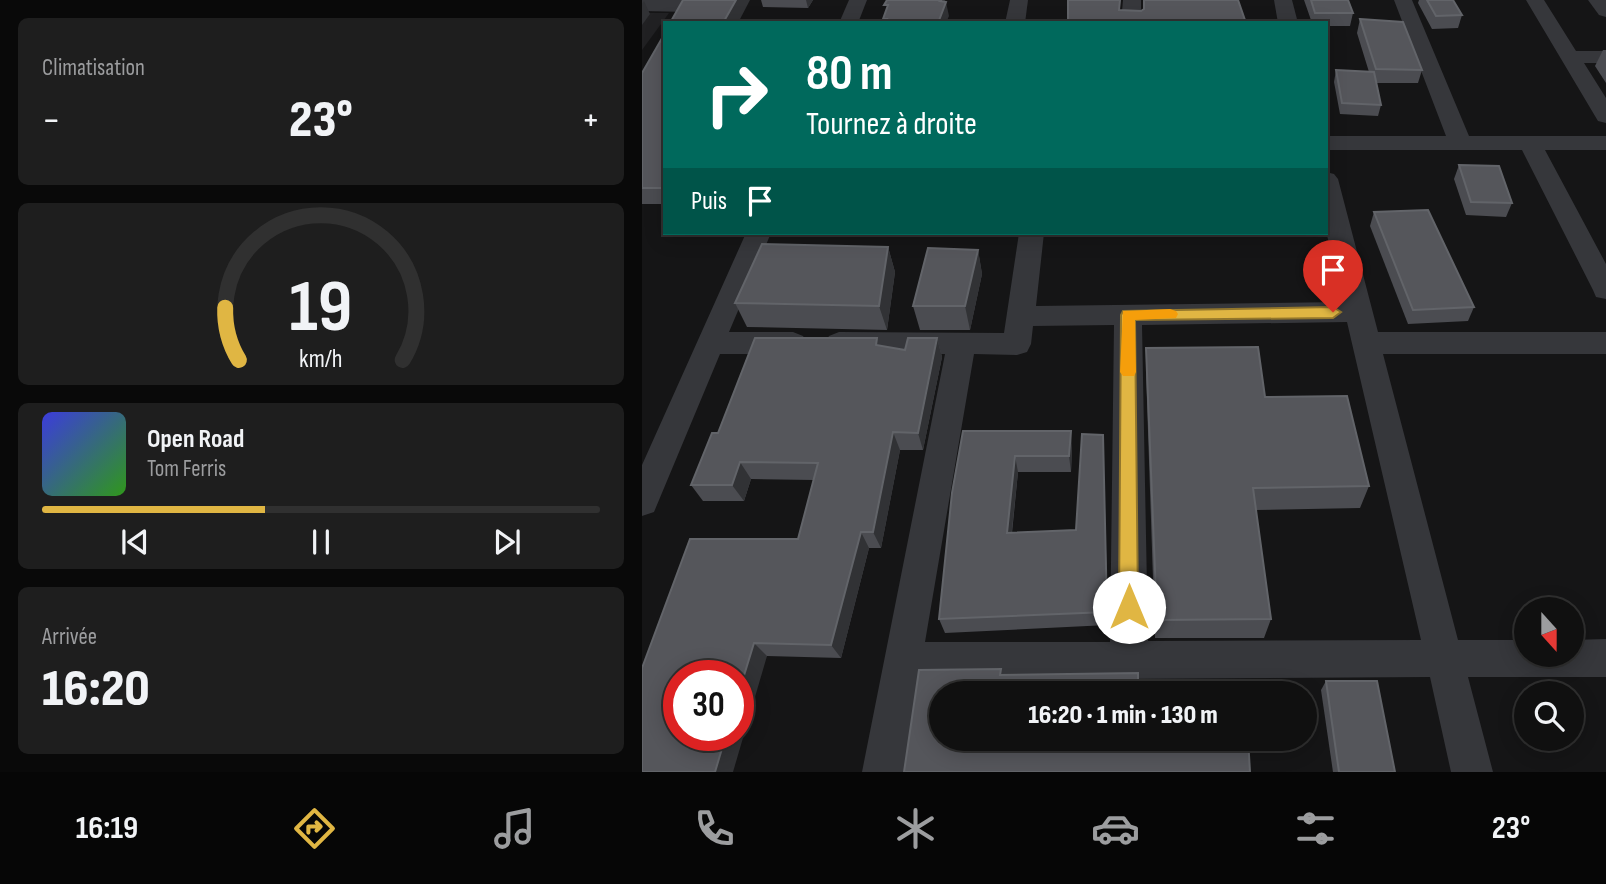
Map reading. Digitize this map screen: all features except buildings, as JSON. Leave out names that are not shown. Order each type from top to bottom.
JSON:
[{"type":"street","points":[[849,21],[858,0]]},
{"type":"street","points":[[1015,21],[1019,0]]},
{"type":"street","points":[[1131,21],[1132,0]]},
{"type":"street","points":[[1282,0],[1287,21]]},
{"type":"street","points":[[1403,0],[1460,142]]},
{"type":"street","points":[[1534,0],[1606,116]]},
{"type":"street","points":[[1598,0],[1606,11]]},
{"type":"street","points":[[642,5],[692,3]]},
{"type":"street","points":[[679,21],[692,3]]},
{"type":"street","points":[[1569,57],[1606,57]]},
{"type":"street","points":[[1328,143],[1606,143]]},
{"type":"street","points":[[1530,143],[1606,290]]},
{"type":"street","points":[[1328,186],[1472,772]]},
{"type":"street","points":[[643,496],[757,235]]},
{"type":"street","points":[[711,343],[1017,344],[1031,235]]},
{"type":"street","points":[[1020,317],[1359,312]]},
{"type":"street","points":[[1128,315],[1129,660]]},
{"type":"street","points":[[1367,343],[1606,343]]},
{"type":"street","points":[[884,772],[961,344]]},
{"type":"street","points":[[903,661],[1606,658]]},
{"type":"shaded area","points":[[642,13],[669,13],[663,21],[642,50]]},
{"type":"slow traffic","points":[[1128,372],[1128,315],[1170,314]]},
{"type":"route","points":[[1129,607],[1128,315],[1333,312]]}]
